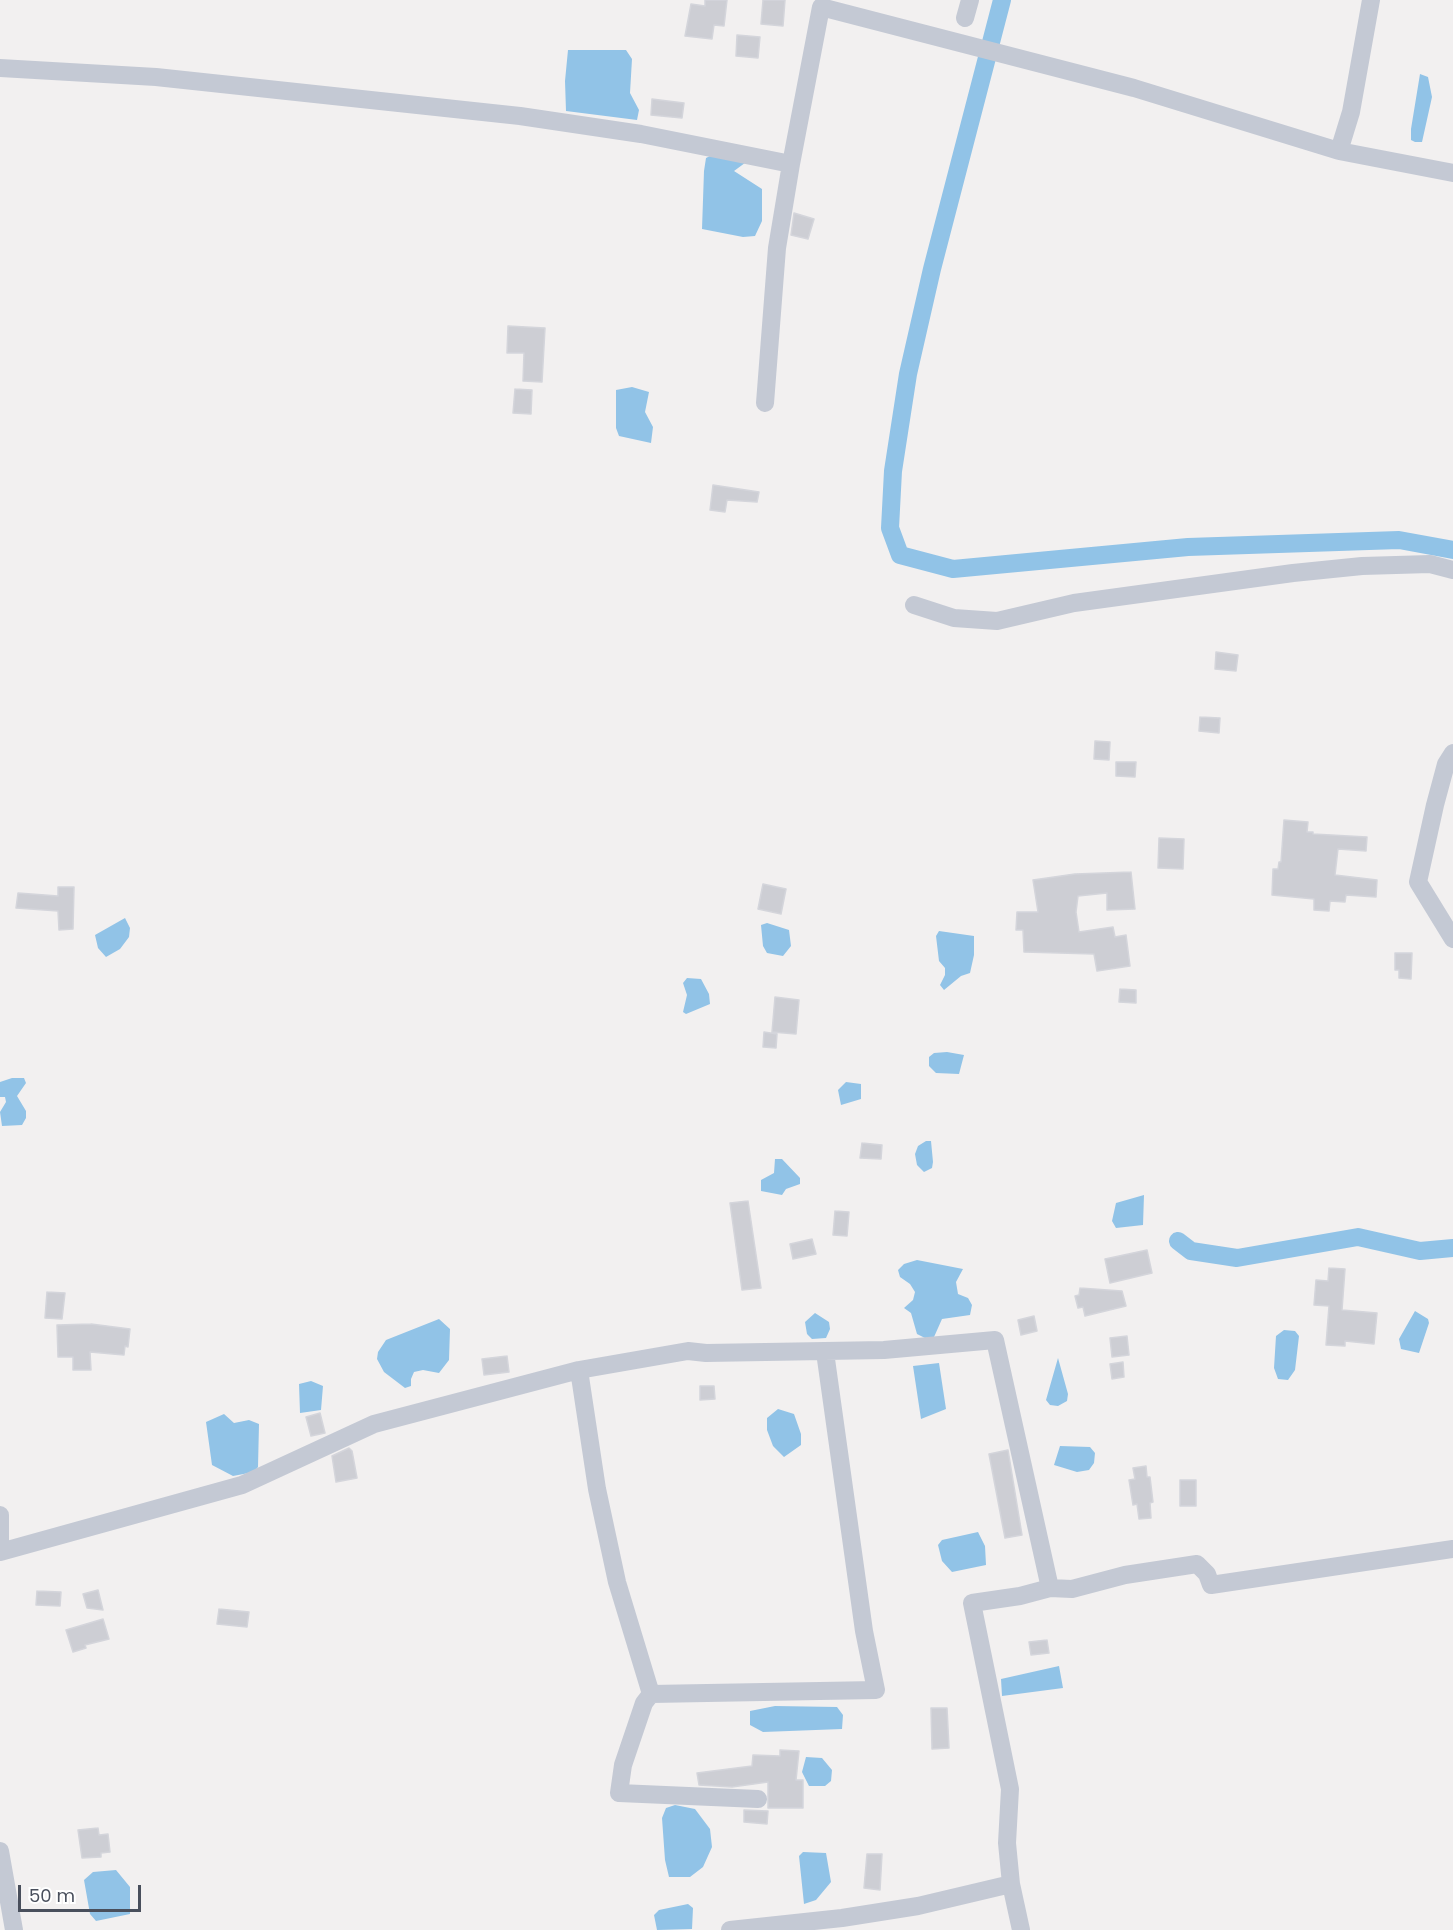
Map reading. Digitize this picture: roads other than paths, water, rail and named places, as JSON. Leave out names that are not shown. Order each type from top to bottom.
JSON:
[{"type":"street","points":[[965,18],[970,0]]},
{"type":"street","points":[[1339,151],[1351,112],[1371,0]]},
{"type":"street","points":[[765,403],[777,248],[818,3],[1134,88],[1339,151],[1453,173]]},
{"type":"street","points":[[0,68],[156,76],[520,116],[641,134],[791,164]]},
{"type":"street","points":[[914,605],[954,618],[997,621],[1074,603],[1304,572],[1362,566],[1430,564],[1453,570]]},
{"type":"street","points":[[1453,753],[1446,764],[1435,805],[1419,882],[1453,939]]},
{"type":"street","points":[[0,1515],[0,1552],[242,1485],[374,1424],[579,1370],[688,1351],[706,1353],[884,1350],[996,1340],[1050,1588]]},
{"type":"street","points":[[651,1694],[876,1690],[864,1631],[825,1352]]},
{"type":"street","points":[[579,1370],[595,1479],[617,1582],[651,1694]]},
{"type":"street","points":[[1021,1930],[1011,1884],[1007,1843],[1010,1789],[972,1603],[1020,1596],[1050,1588],[1072,1589],[1125,1575],[1197,1564],[1207,1574],[1211,1585],[1453,1549]]},
{"type":"street","points":[[651,1694],[644,1703],[624,1765],[619,1793],[758,1799]]},
{"type":"street","points":[[0,1851],[14,1930]]},
{"type":"street","points":[[730,1930],[907,1908],[1011,1884]]},
{"type":"water","points":[[568,50],[626,50],[632,59],[630,93],[639,110],[637,120],[566,111],[565,81]]},
{"type":"water","points":[[1420,74],[1428,77],[1432,97],[1422,142],[1415,142],[1411,140],[1411,129]]},
{"type":"water","points":[[712,155],[749,160],[734,171],[762,189],[762,221],[755,236],[743,237],[702,229],[704,171],[706,158]]},
{"type":"water","points":[[632,387],[649,392],[645,412],[653,427],[651,443],[619,436],[616,428],[616,390]]},
{"type":"water","points":[[125,918],[130,928],[129,937],[120,949],[106,957],[98,948],[95,935]]},
{"type":"water","points":[[767,923],[789,930],[791,946],[783,956],[767,953],[763,946],[761,925]]},
{"type":"water","points":[[939,931],[974,936],[974,955],[970,973],[961,976],[944,990],[940,985],[945,975],[945,968],[939,961],[936,936]]},
{"type":"water","points":[[687,978],[701,979],[709,994],[710,1004],[686,1014],[683,1012],[687,995],[683,983]]},
{"type":"water","points":[[947,1052],[964,1055],[959,1074],[936,1073],[929,1066],[929,1057],[934,1053]]},
{"type":"water","points":[[12,1078],[24,1078],[26,1083],[17,1096],[26,1111],[26,1118],[22,1125],[2,1126],[0,1112],[6,1102],[5,1097],[0,1097],[0,1082]]},
{"type":"water","points":[[846,1082],[861,1084],[861,1099],[841,1105],[838,1090]]},
{"type":"water","points":[[931,1141],[933,1162],[932,1168],[924,1172],[917,1165],[915,1154],[918,1146]]},
{"type":"water","points":[[775,1159],[782,1159],[800,1178],[800,1184],[786,1189],[782,1195],[761,1191],[761,1180],[774,1173]]},
{"type":"water","points":[[1144,1195],[1143,1225],[1116,1228],[1112,1221],[1116,1203]]},
{"type":"water","points":[[917,1260],[963,1269],[956,1282],[958,1294],[968,1298],[972,1305],[970,1315],[942,1319],[934,1337],[925,1338],[917,1334],[911,1313],[904,1308],[913,1300],[915,1292],[910,1284],[900,1277],[898,1270],[904,1264]]},
{"type":"water","points":[[1415,1311],[1428,1319],[1429,1323],[1419,1353],[1401,1349],[1399,1339]]},
{"type":"water","points":[[815,1313],[829,1322],[830,1329],[826,1338],[812,1339],[807,1334],[805,1322]]},
{"type":"water","points":[[439,1319],[450,1329],[449,1360],[439,1373],[423,1370],[414,1372],[411,1386],[405,1388],[384,1372],[377,1359],[378,1352],[386,1340]]},
{"type":"water","points":[[1284,1330],[1295,1331],[1299,1336],[1295,1370],[1288,1380],[1278,1379],[1274,1368],[1276,1336]]},
{"type":"water","points":[[1058,1358],[1068,1394],[1067,1401],[1058,1406],[1050,1405],[1046,1400]]},
{"type":"water","points":[[939,1363],[946,1409],[921,1419],[913,1366]]},
{"type":"water","points":[[311,1381],[323,1386],[321,1410],[300,1413],[299,1384]]},
{"type":"water","points":[[778,1409],[794,1414],[801,1434],[801,1445],[784,1457],[773,1446],[767,1430],[767,1418]]},
{"type":"water","points":[[224,1414],[234,1423],[249,1420],[259,1424],[258,1467],[254,1472],[233,1476],[212,1465],[206,1422]]},
{"type":"water","points":[[1060,1446],[1090,1447],[1095,1453],[1094,1463],[1089,1470],[1077,1472],[1054,1465]]},
{"type":"water","points":[[978,1532],[985,1546],[986,1565],[952,1572],[942,1561],[938,1545],[942,1540]]},
{"type":"water","points":[[1059,1666],[1063,1688],[1002,1696],[1001,1679]]},
{"type":"water","points":[[775,1706],[837,1707],[843,1715],[842,1729],[763,1732],[750,1725],[750,1711]]},
{"type":"water","points":[[806,1757],[822,1758],[832,1770],[831,1781],[825,1786],[809,1786],[802,1772]]},
{"type":"water","points":[[675,1805],[695,1809],[710,1829],[712,1847],[703,1867],[690,1877],[669,1877],[665,1860],[662,1818],[666,1808]]},
{"type":"water","points":[[803,1852],[826,1853],[831,1882],[816,1900],[804,1904],[799,1856]]},
{"type":"water","points":[[116,1870],[130,1887],[130,1914],[96,1921],[90,1914],[84,1880],[93,1872]]},
{"type":"water","points":[[688,1904],[693,1908],[692,1929],[657,1930],[654,1915],[659,1910]]},
{"type":"waterway","points":[[1002,0],[932,269],[908,374],[893,471],[890,528],[900,555],[953,569],[1188,547],[1399,540],[1453,550]]},
{"type":"waterway","points":[[1178,1241],[1191,1251],[1237,1258],[1358,1237],[1420,1251],[1453,1248]]}]
